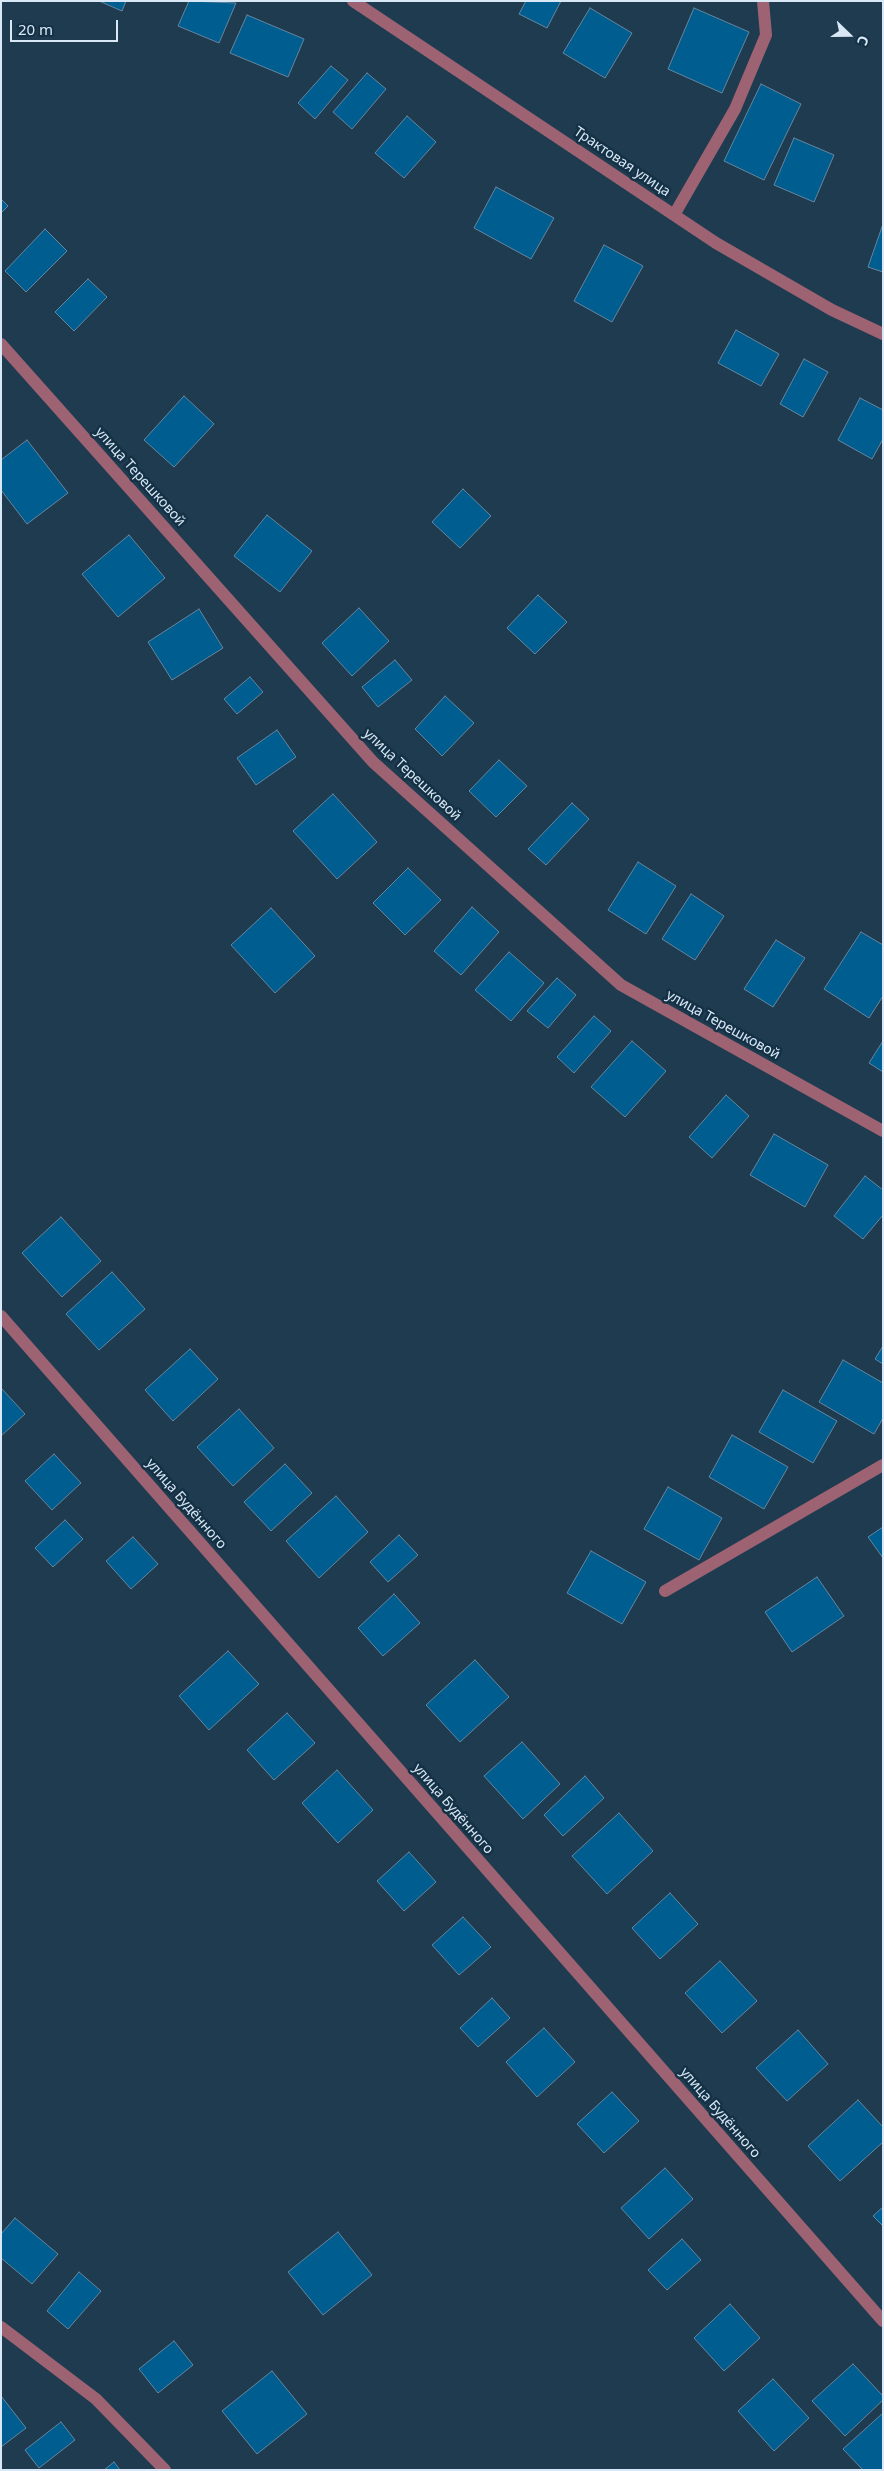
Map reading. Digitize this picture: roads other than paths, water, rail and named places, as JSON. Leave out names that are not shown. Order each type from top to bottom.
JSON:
[{"type":"street","name":"Трактовая улица","points":[[353,1],[716,243],[824,305],[883,334]]},
{"type":"street","points":[[674,215],[735,109],[766,35],[764,1]]},
{"type":"street","name":"улица Терешковой","points":[[1,344],[373,762],[621,985],[883,1131]]},
{"type":"street","name":"улица Будённого","points":[[1,1316],[883,2321]]},
{"type":"street","points":[[665,1591],[883,1465]]},
{"type":"street","points":[[1,2327],[96,2399],[165,2470]]}]
